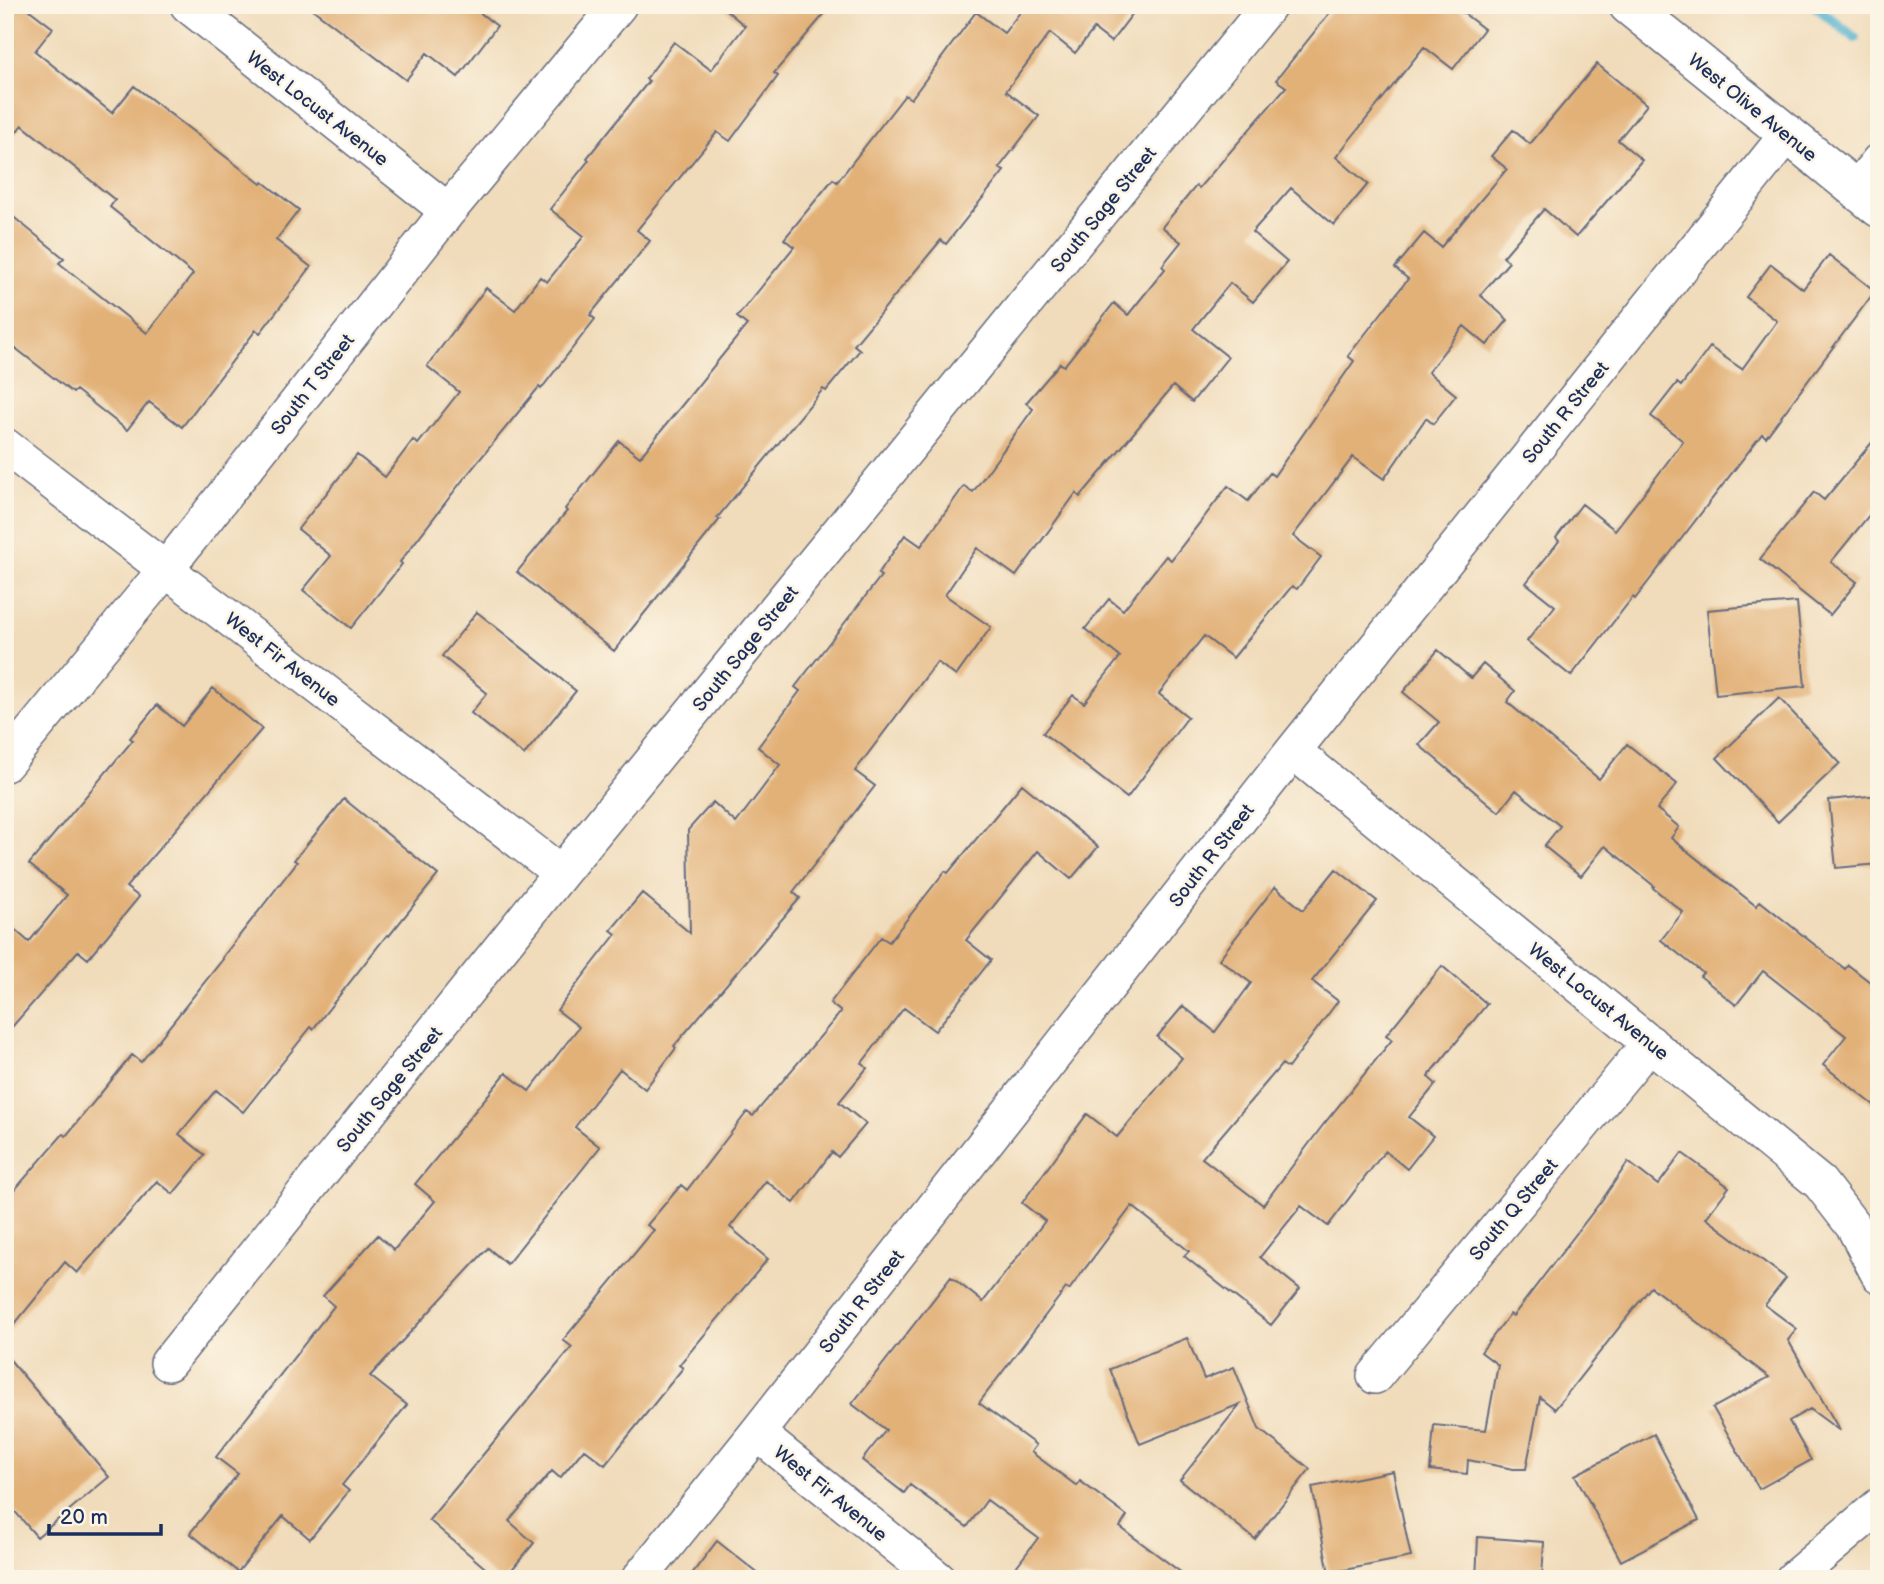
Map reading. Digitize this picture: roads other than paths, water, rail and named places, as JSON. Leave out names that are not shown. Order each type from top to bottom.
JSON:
[{"type":"street","name":"West Locust Avenue","points":[[188,5],[447,211]]},
{"type":"street","name":"South T Street","points":[[5,764],[166,569],[447,211],[619,5]]},
{"type":"street","name":"South Sage Street","points":[[168,1363],[561,873],[1269,5]]},
{"type":"street","name":"West Olive Avenue","points":[[1628,5],[1787,135],[1871,186]]},
{"type":"street","name":"South R Street","points":[[639,1579],[757,1433],[1293,751],[1787,135]]},
{"type":"street","name":"West Fir Avenue","points":[[5,446],[561,873]]},
{"type":"street","name":"West Locust Avenue","points":[[1293,751],[1820,1183],[1854,1227],[1879,1275]]},
{"type":"street","name":"South Q Street","points":[[1375,1376],[1650,1043]]},
{"type":"street","name":"West Fir Avenue","points":[[757,1433],[938,1579]]},
{"type":"street","points":[[1793,1579],[1879,1506]]},
{"type":"waterway","points":[[1814,5],[1855,38]]}]
